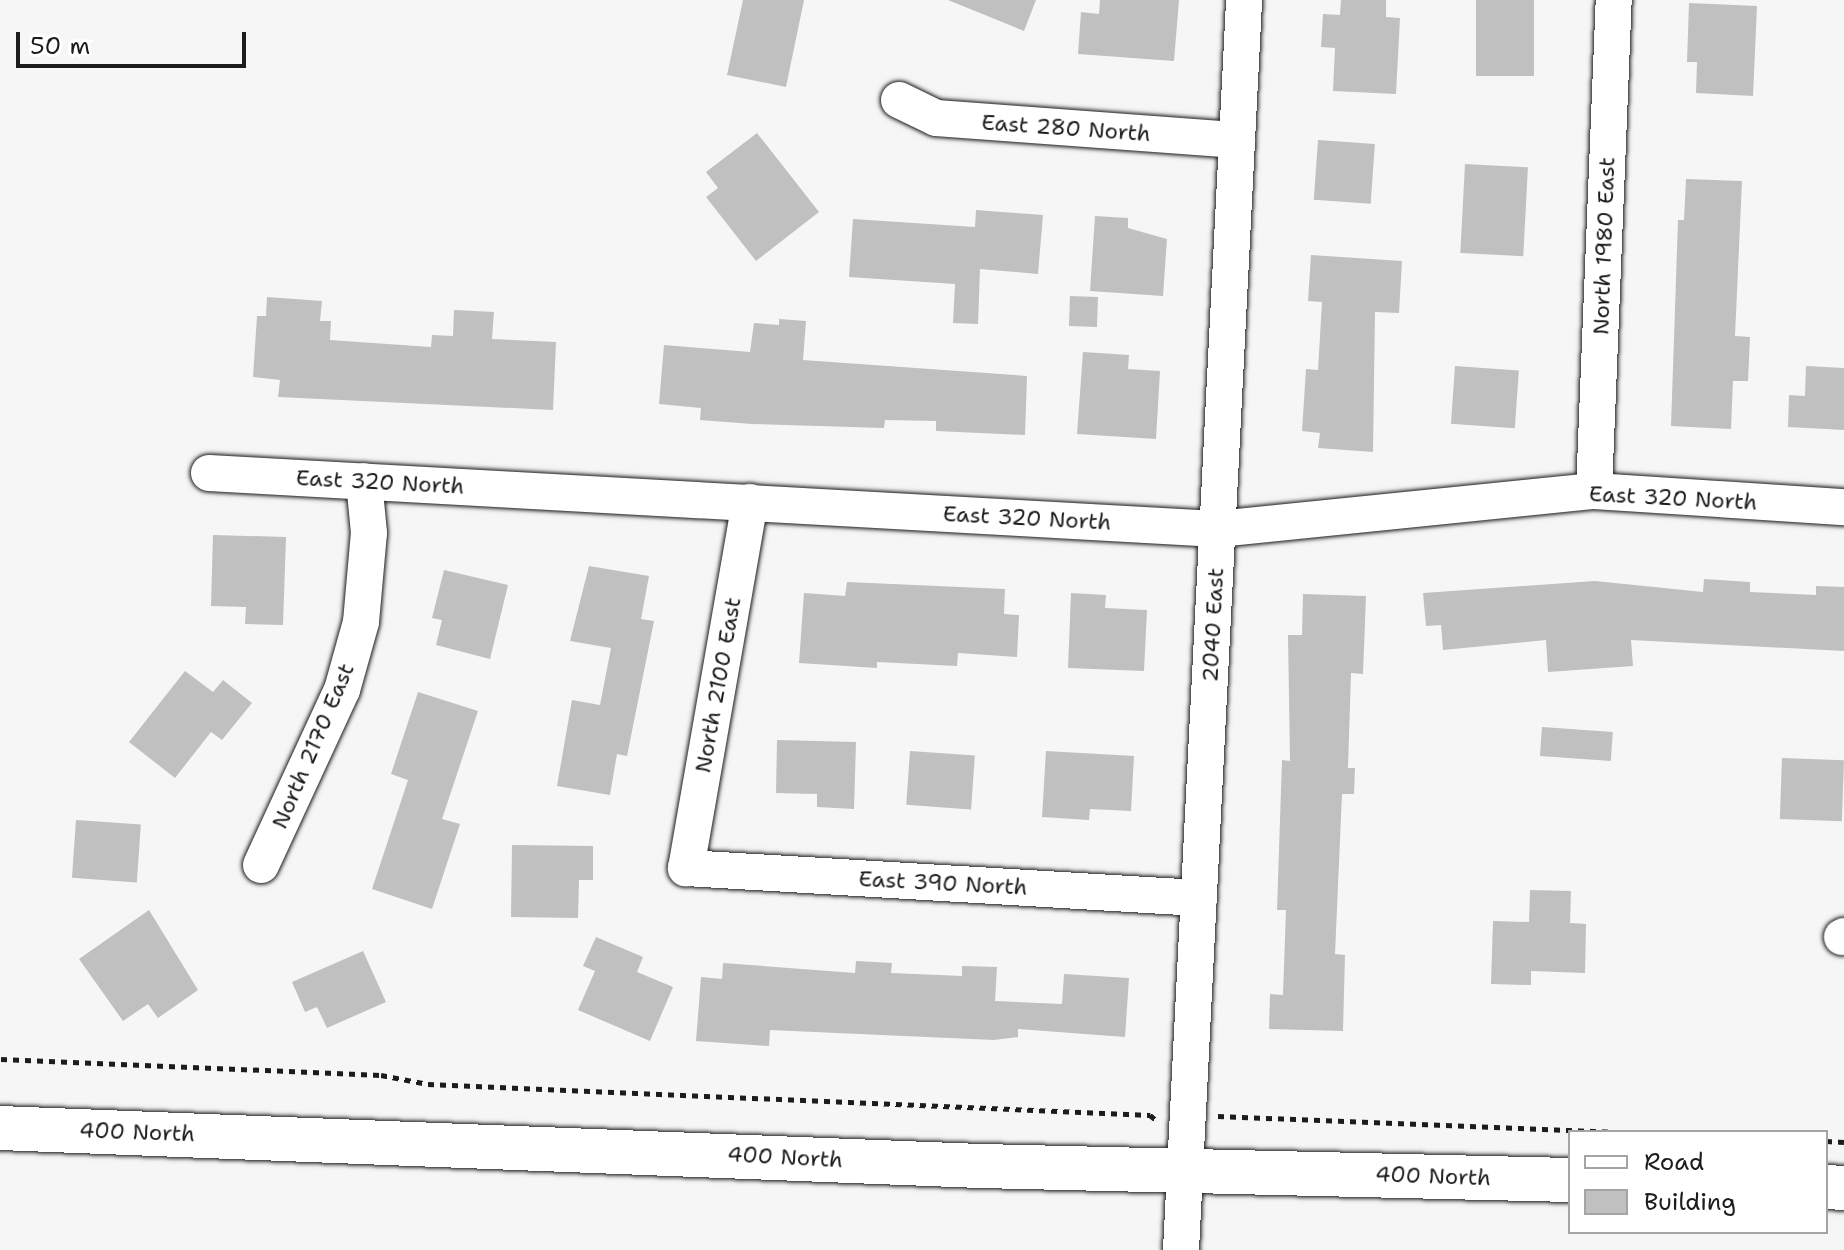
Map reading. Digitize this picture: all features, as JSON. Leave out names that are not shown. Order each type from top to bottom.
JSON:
[{"type":"main road","name":"400 North","points":[[0,1128],[1568,1180]]},
{"type":"street","name":"2040 East","points":[[1181,1250],[1244,0]]},
{"type":"street","name":"North 1980 East","points":[[1594,491],[1614,0]]},
{"type":"street","name":"East 280 North","points":[[899,100],[936,118],[1237,140]]},
{"type":"street","name":"East 320 North","points":[[209,473],[1218,529],[1594,491],[1844,507]]},
{"type":"street","name":"North 2170 East","points":[[261,865],[342,690],[361,622],[369,533],[364,481]]},
{"type":"street","name":"North 2100 East","points":[[686,868],[750,502]]},
{"type":"street","name":"East 390 North","points":[[686,868],[1199,898]]},
{"type":"path","points":[[1,1059],[381,1075],[428,1084],[1150,1115],[1155,1120]]},
{"type":"path","points":[[1224,1115],[1568,1130]]},
{"type":"building","points":[[743,0],[804,0],[786,87],[727,75]]},
{"type":"building","points":[[948,0],[1036,0],[1024,31]]},
{"type":"building","points":[[1100,0],[1179,0],[1174,61],[1078,54],[1081,12],[1099,14]]},
{"type":"building","points":[[1341,0],[1386,0],[1386,17],[1400,18],[1396,94],[1333,91],[1335,48],[1321,47],[1323,14],[1340,15]]},
{"type":"building","points":[[1476,0],[1534,0],[1534,76],[1476,76]]},
{"type":"building","points":[[1689,3],[1757,6],[1753,96],[1696,93],[1697,62],[1687,62]]},
{"type":"building","points":[[757,133],[819,212],[756,261],[706,197],[718,188],[706,172]]},
{"type":"building","points":[[1318,140],[1375,144],[1371,204],[1314,200]]},
{"type":"building","points":[[1465,164],[1528,167],[1523,256],[1460,253]]},
{"type":"building","points":[[1686,179],[1742,181],[1735,336],[1750,337],[1748,381],[1733,381],[1731,429],[1671,426],[1678,220],[1684,220]]},
{"type":"building","points":[[976,210],[1043,215],[1038,274],[980,269],[978,324],[953,323],[955,284],[849,277],[853,219],[975,227]]},
{"type":"building","points":[[1095,216],[1128,218],[1128,228],[1167,239],[1163,296],[1090,291]]},
{"type":"building","points":[[1311,255],[1402,261],[1399,313],[1375,312],[1373,452],[1318,448],[1320,433],[1302,431],[1306,369],[1318,370],[1322,302],[1308,301]]},
{"type":"building","points":[[1070,296],[1098,297],[1097,327],[1069,326]]},
{"type":"building","points":[[267,297],[322,301],[320,321],[331,321],[330,340],[431,347],[432,335],[453,336],[454,310],[494,312],[492,339],[556,342],[553,410],[278,397],[280,380],[253,377],[257,316],[266,316]]},
{"type":"building","points":[[779,319],[806,321],[803,360],[1027,376],[1025,435],[936,431],[936,421],[885,420],[884,428],[700,420],[701,408],[659,404],[664,345],[750,352],[754,323],[779,325]]},
{"type":"building","points":[[1083,352],[1129,355],[1128,369],[1160,371],[1156,439],[1077,434]]},
{"type":"building","points":[[1455,366],[1519,370],[1515,428],[1451,424]]},
{"type":"building","points":[[1806,366],[1844,368],[1844,430],[1788,427],[1789,395],[1805,396]]},
{"type":"building","points":[[213,535],[286,537],[283,625],[245,624],[246,607],[211,606]]},
{"type":"building","points":[[589,566],[649,576],[641,619],[654,621],[627,756],[617,754],[610,795],[557,786],[572,700],[600,705],[611,648],[570,641]]},
{"type":"building","points":[[444,570],[508,585],[490,659],[436,645],[442,620],[432,618]]},
{"type":"building","points":[[1704,579],[1750,582],[1750,592],[1816,595],[1816,586],[1844,587],[1844,651],[1631,640],[1633,666],[1548,672],[1546,640],[1443,650],[1441,625],[1426,626],[1423,593],[1595,581],[1703,592]]},
{"type":"building","points":[[847,582],[1005,589],[1004,614],[1019,615],[1017,657],[958,653],[957,666],[877,662],[877,668],[799,663],[804,593],[845,596]]},
{"type":"building","points":[[1071,593],[1106,595],[1105,608],[1147,610],[1144,671],[1068,668]]},
{"type":"building","points":[[1303,594],[1366,596],[1363,674],[1351,673],[1348,768],[1355,768],[1354,794],[1342,794],[1335,954],[1345,955],[1343,1031],[1269,1029],[1270,994],[1283,995],[1286,910],[1277,910],[1282,760],[1290,761],[1288,635],[1302,635]]},
{"type":"building","points":[[185,671],[213,692],[223,680],[252,703],[222,740],[211,732],[175,778],[129,742]]},
{"type":"building","points":[[418,692],[478,711],[442,819],[460,824],[432,909],[372,889],[408,780],[391,774]]},
{"type":"building","points":[[1542,727],[1613,732],[1611,761],[1540,756]]},
{"type":"building","points":[[777,740],[856,742],[854,809],[817,807],[817,794],[776,793]]},
{"type":"building","points":[[910,751],[975,756],[971,809],[906,805]]},
{"type":"building","points":[[1046,751],[1134,756],[1131,811],[1090,809],[1089,820],[1042,817]]},
{"type":"building","points":[[1782,758],[1844,760],[1842,821],[1780,819]]},
{"type":"building","points":[[76,820],[141,825],[137,882],[72,878]]},
{"type":"building","points":[[512,845],[593,846],[593,880],[579,880],[578,918],[511,917]]},
{"type":"building","points":[[1530,890],[1571,891],[1570,923],[1586,924],[1585,973],[1531,971],[1531,985],[1491,984],[1493,921],[1529,922]]},
{"type":"building","points":[[149,910],[198,990],[158,1018],[148,1004],[123,1021],[79,959]]},
{"type":"building","points":[[596,937],[643,957],[637,972],[673,987],[650,1041],[578,1010],[595,971],[583,966]]},
{"type":"building","points":[[363,951],[386,1002],[327,1028],[317,1007],[305,1012],[292,982]]},
{"type":"building","points":[[856,961],[892,963],[891,973],[962,976],[962,966],[997,967],[995,1001],[1062,1004],[1064,974],[1129,978],[1125,1037],[1018,1029],[1018,1037],[994,1040],[770,1030],[769,1046],[696,1041],[701,977],[722,979],[723,963],[855,973]]}]
